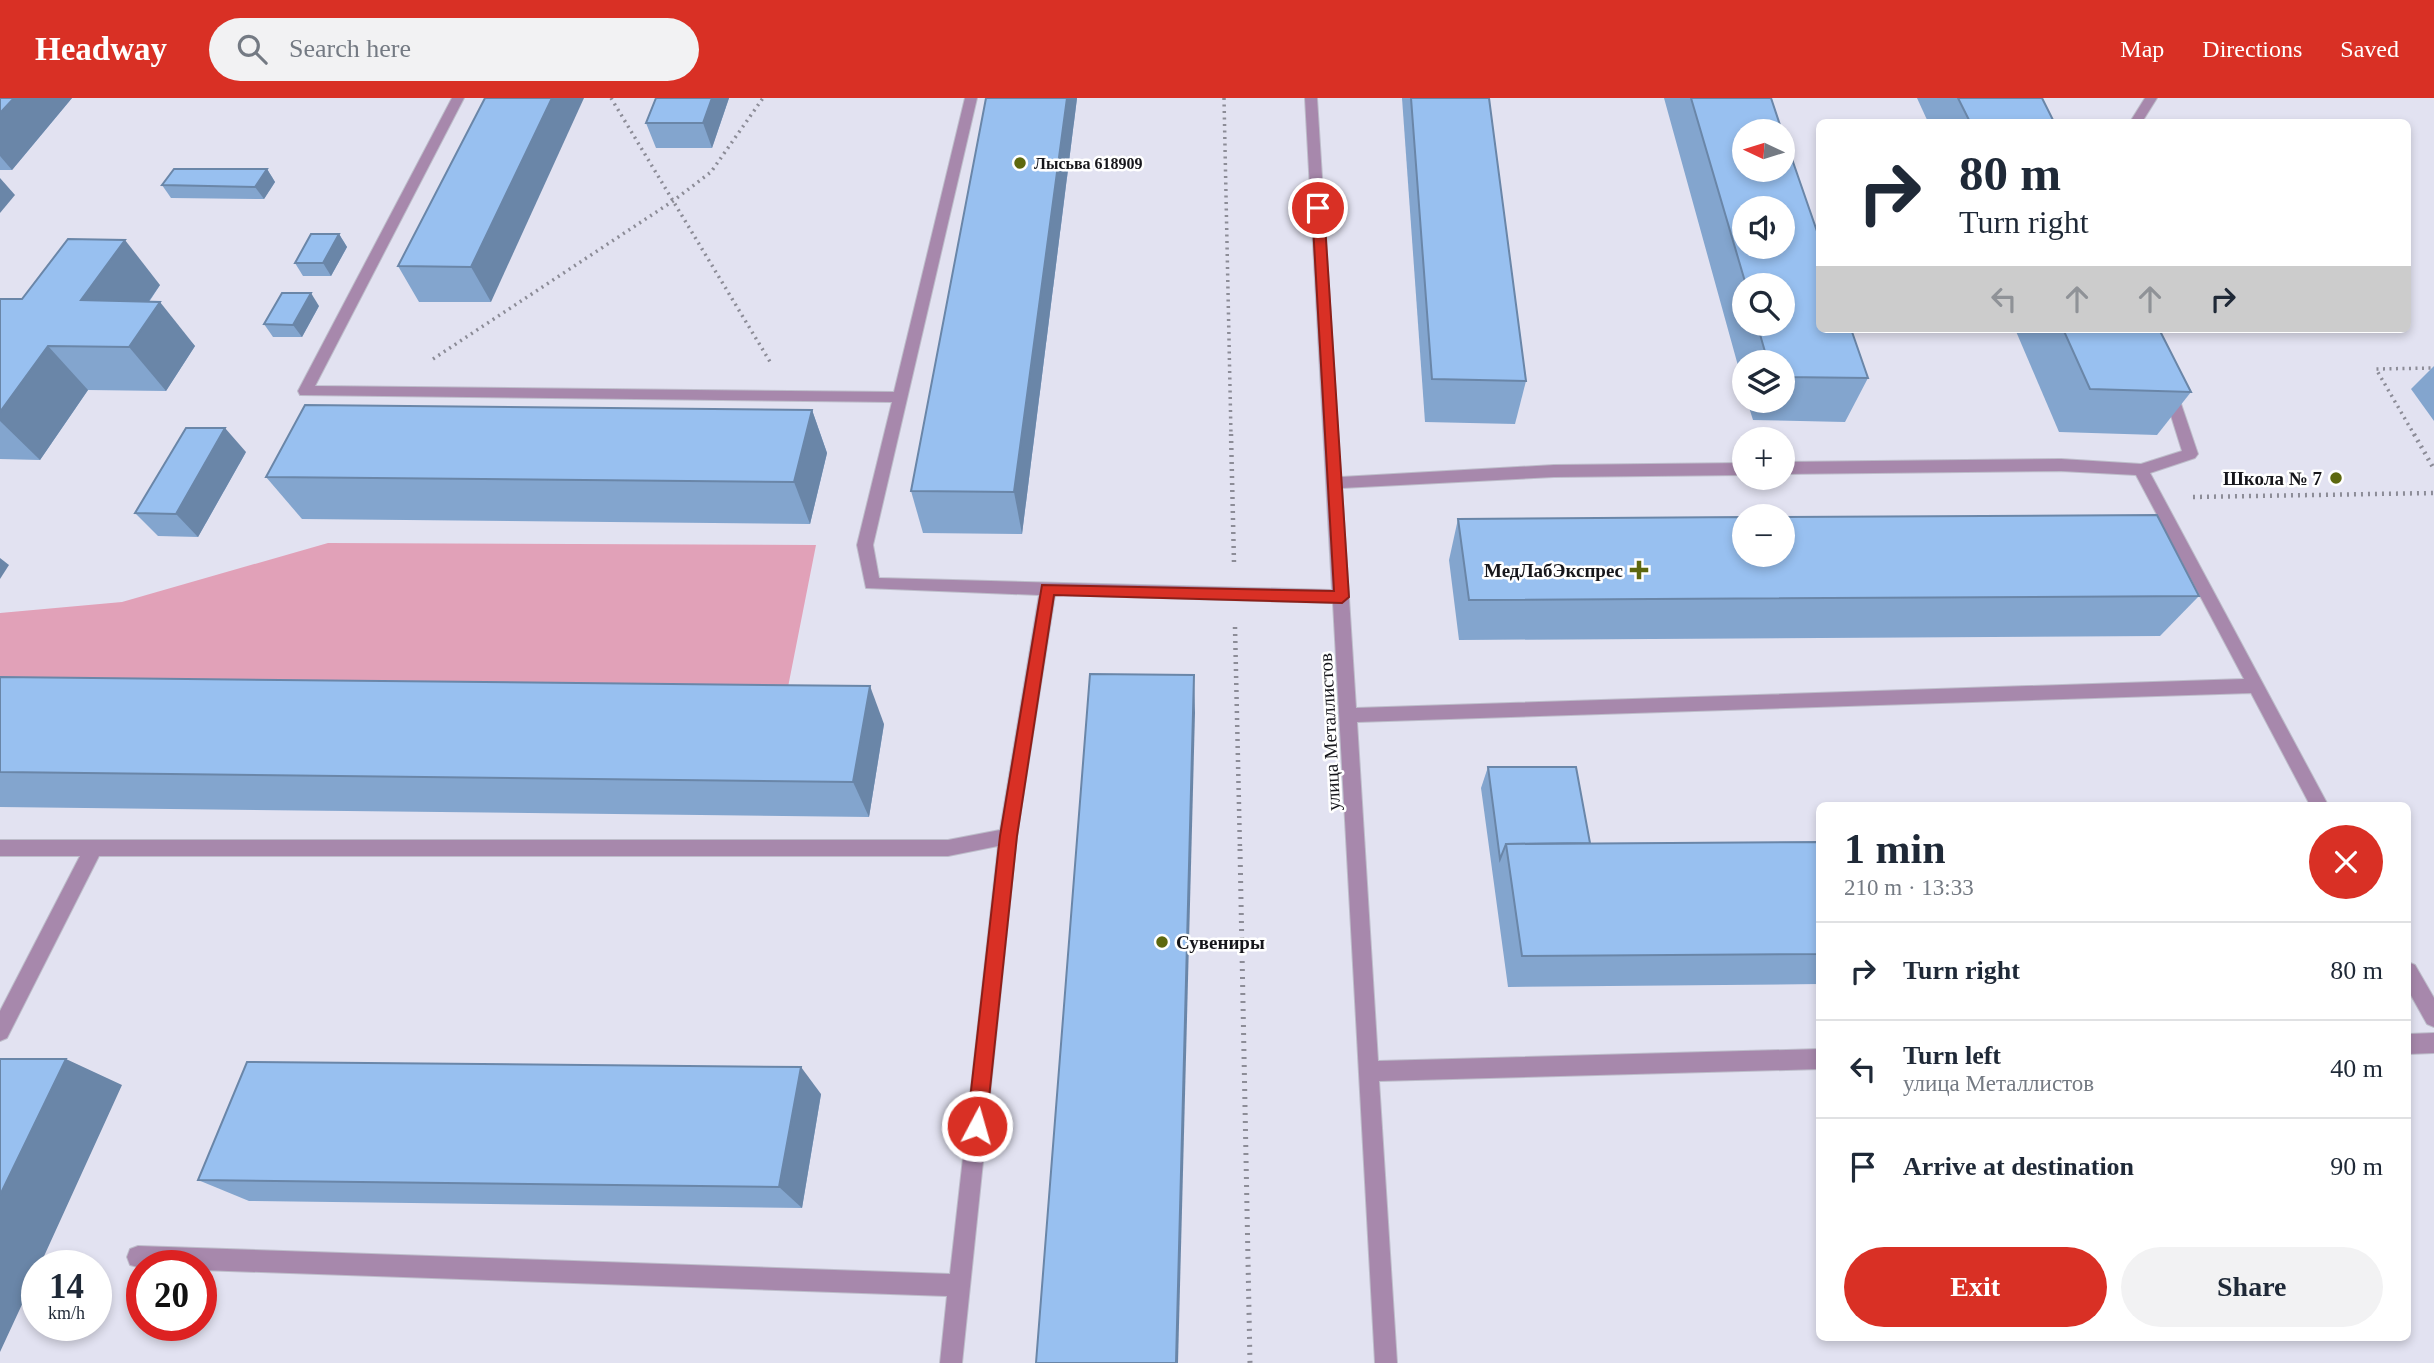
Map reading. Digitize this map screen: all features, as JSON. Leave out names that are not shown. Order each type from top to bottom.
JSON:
[{"type":"street","points":[[458,98],[305,391],[900,397]]},
{"type":"street","points":[[971,98],[865,545],[872,584],[1342,597]]},
{"type":"street","name":"улица Металлистов","points":[[1311,98],[1386,1363]]},
{"type":"street","points":[[2138,119],[2151,98]]},
{"type":"street","points":[[1795,468],[2061,465],[2141,470],[2190,454],[2166,379]]},
{"type":"street","points":[[1335,483],[1554,471],[1732,469]]},
{"type":"street","points":[[2141,470],[2317,802]]},
{"type":"street","points":[[951,1363],[1008,836],[1048,589]]},
{"type":"street","points":[[1349,715],[2255,686]]},
{"type":"street","points":[[0,848],[948,848],[1008,836]]},
{"type":"street","points":[[0,1031],[94,848]]},
{"type":"street","points":[[2411,976],[2434,1017]]},
{"type":"street","points":[[2411,1044],[2434,1043]]},
{"type":"street","points":[[1369,1071],[1816,1059]]},
{"type":"street","points":[[217,1260],[960,1285]]},
{"type":"path","points":[[611,98],[790,396]]},
{"type":"path","points":[[383,392],[673,201],[711,172],[763,98]]},
{"type":"path","points":[[1224,98],[1250,1363]]},
{"type":"path","points":[[2434,368],[2376,369],[2434,469]]},
{"type":"path","points":[[2155,498],[2434,493]]},
{"type":"shaded area","points":[[328,543],[816,545],[788,687],[0,683],[0,613],[122,602]]},
{"type":"building","points":[[0,98],[14,98],[0,113]]},
{"type":"building","points":[[485,98],[552,98],[471,267],[398,266]]},
{"type":"building","points":[[656,98],[712,98],[703,123],[646,123]]},
{"type":"building","points":[[986,98],[1067,98],[1014,492],[911,491]]},
{"type":"building","points":[[1411,98],[1489,98],[1526,381],[1432,379]]},
{"type":"building","points":[[1691,98],[1771,98],[1778,119],[1732,119],[1732,182],[1796,182],[1796,171],[1816,228],[1816,333],[1852,333],[1868,378],[1795,377],[1795,350],[1765,350],[1760,336],[1795,336],[1795,273],[1742,273],[1738,259],[1795,259],[1795,196],[1732,196],[1732,237]]},
{"type":"building","points":[[1958,98],[2042,98],[2052,119],[1968,119]]},
{"type":"building","points":[[174,169],[267,169],[255,187],[162,185]]},
{"type":"building","points":[[311,234],[339,234],[323,263],[295,263]]},
{"type":"building","points":[[68,239],[125,240],[81,300],[160,302],[129,347],[48,346],[0,412],[0,299],[22,299]]},
{"type":"building","points":[[282,293],[311,293],[293,325],[264,324]]},
{"type":"building","points":[[2065,333],[2161,333],[2191,392],[2090,389]]},
{"type":"building","points":[[305,405],[812,410],[794,482],[266,477]]},
{"type":"building","points":[[186,428],[225,428],[176,514],[135,513]]},
{"type":"building","points":[[2157,515],[2199,596],[1469,600],[1458,519],[1732,517],[1732,567],[1795,567],[1795,517]]},
{"type":"building","points":[[1090,674],[1194,675],[1176,1363],[1036,1363]]},
{"type":"building","points":[[0,677],[870,686],[853,782],[0,772]]},
{"type":"building","points":[[1488,767],[1576,767],[1590,843],[1506,844],[1500,859]]},
{"type":"building","points":[[1816,842],[1816,954],[1522,956],[1506,844]]},
{"type":"building","points":[[0,1059],[66,1059],[0,1195]]},
{"type":"building","points":[[247,1062],[801,1067],[779,1187],[198,1180]]},
{"type":"place","name":"Лысьва 618909","points":[[1020,163]]},
{"type":"place","name":"Школа № 7","points":[[2336,478]]},
{"type":"place","name":"МедЛабЭкспрес","points":[[1639,570]]},
{"type":"place","name":"Сувениры","points":[[1162,942]]},
{"type":"route","points":[[977,1126],[1008,836],[1048,589],[1342,597],[1318,208]]}]
